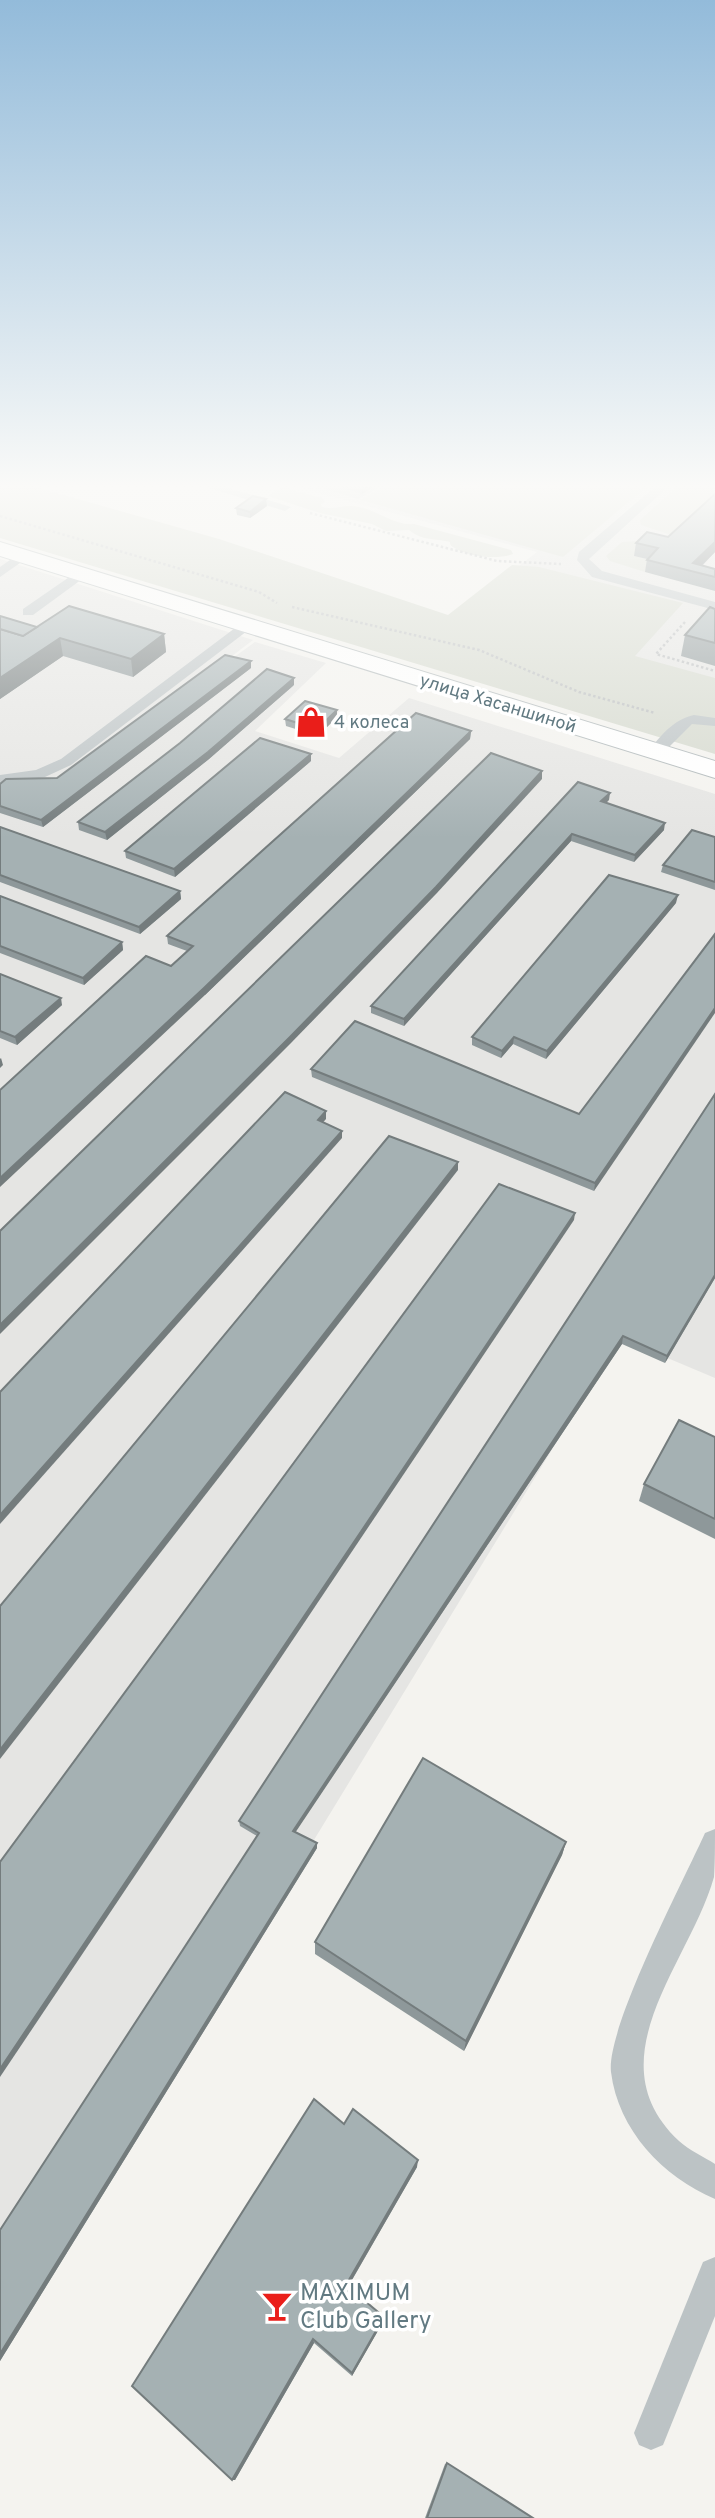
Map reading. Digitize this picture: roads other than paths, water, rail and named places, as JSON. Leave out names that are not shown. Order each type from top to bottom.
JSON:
[{"type":"street","name":"улица Хасаншиной","points":[[178,604],[715,770]]},
{"type":"lane","points":[[28,612],[40,604]]},
{"type":"lane","points":[[0,779],[40,774],[66,762],[248,625]]},
{"type":"lane","points":[[656,752],[689,717],[715,722]]},
{"type":"lane","points":[[715,1843],[634,2025],[626,2070],[636,2108],[668,2152],[715,2183]]},
{"type":"lane","points":[[651,2433],[715,2274]]},
{"type":"place","name":"4 колеса","points":[[311,722]]},
{"type":"place","name":"MAXIMUM Club Gallery","points":[[277,2306]]}]
